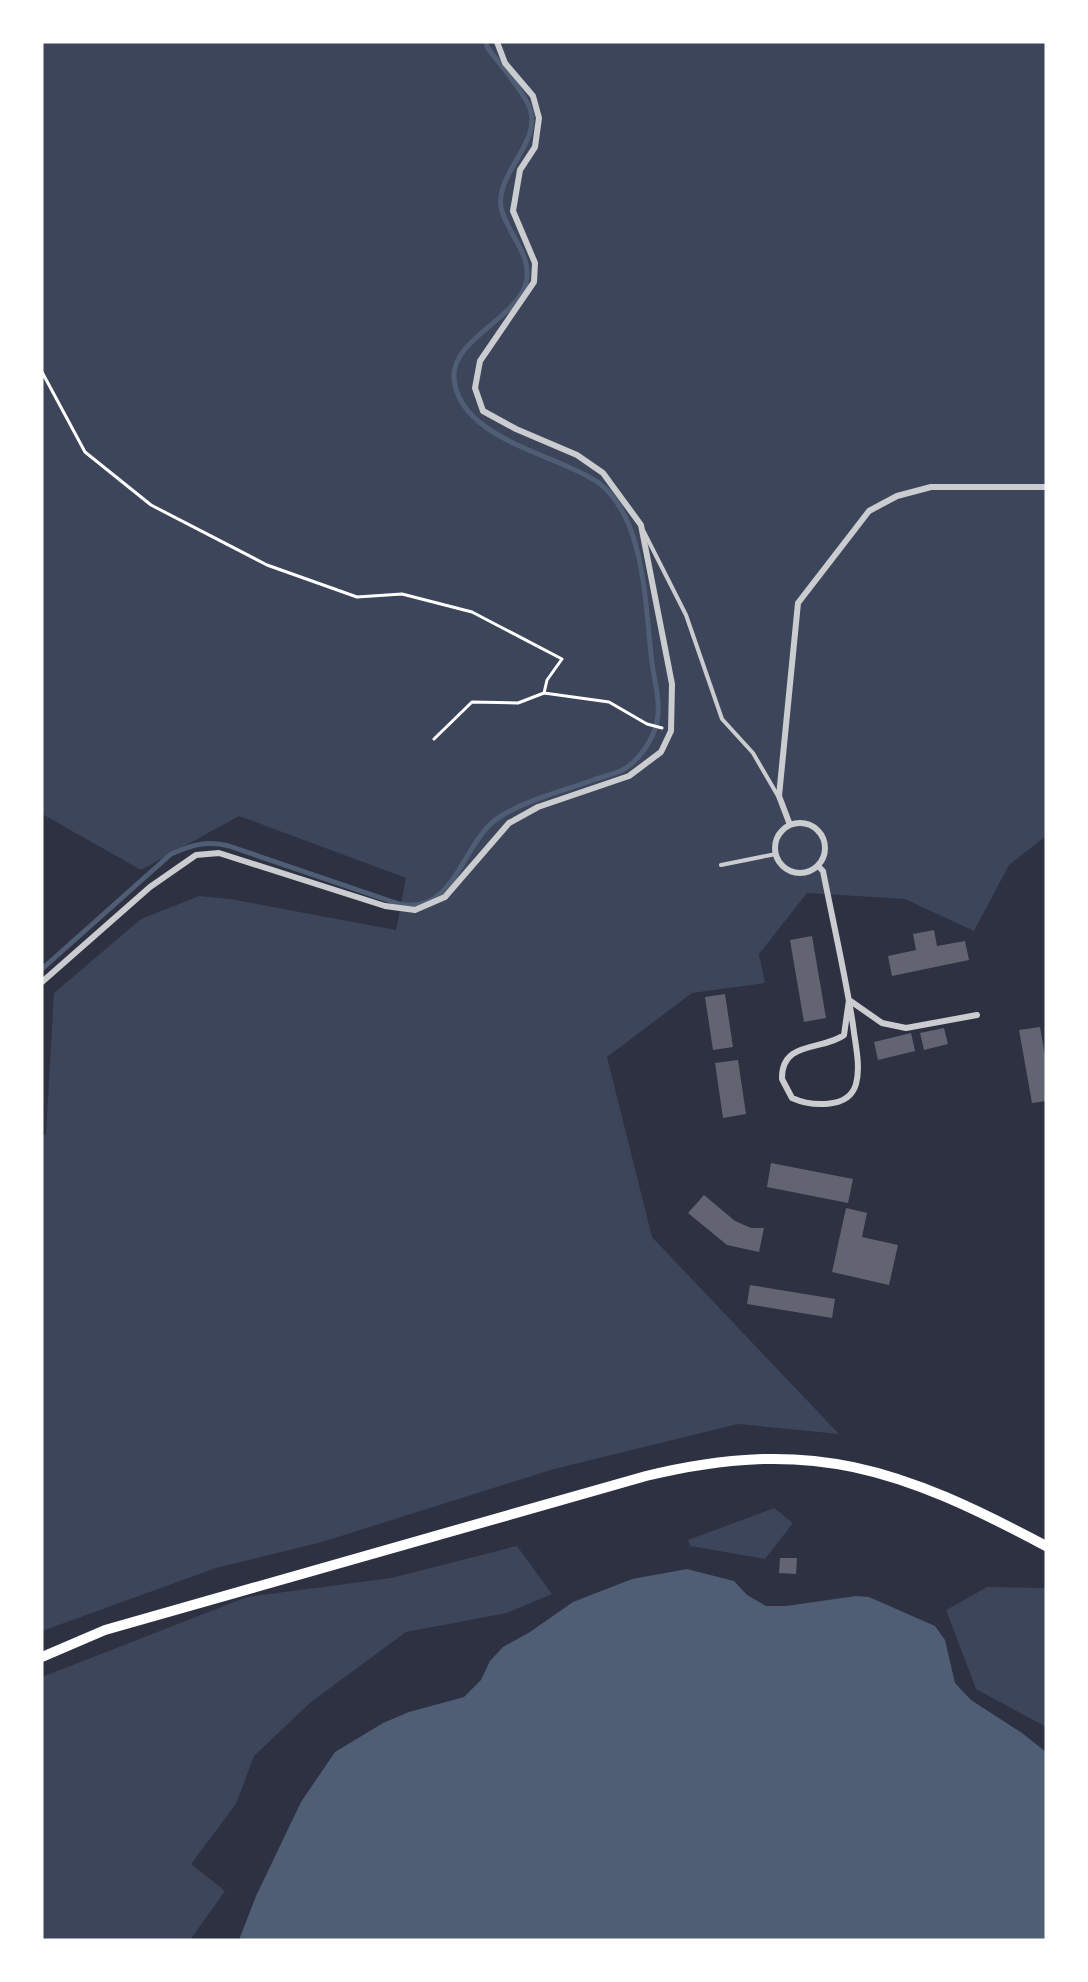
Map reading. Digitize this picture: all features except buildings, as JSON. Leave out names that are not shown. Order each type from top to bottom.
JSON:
[{"type":"main road","points":[[42,1657],[88,1636],[151,1617],[646,1476],[727,1461],[791,1459],[875,1471],[954,1499],[1046,1546]]},
{"type":"street","points":[[42,982],[150,887],[196,855],[219,853],[385,906],[414,910],[445,897],[509,823],[538,807],[629,776],[661,752],[670,731],[672,684],[641,525],[603,473],[577,455],[516,429],[483,411],[475,388],[480,361],[534,282],[535,263],[513,211],[520,171],[535,147],[540,118],[533,96],[505,63],[497,42]]},
{"type":"street","points":[[790,825],[779,796],[798,603],[869,511],[897,496],[931,487],[1046,487]]},
{"type":"street","points":[[790,825],[813,826],[823,837],[825,853],[818,866],[805,873],[790,871],[776,854],[778,837],[790,825]]},
{"type":"street","points":[[818,866],[823,871],[849,1000],[856,1046],[855,1087],[845,1098],[829,1104],[801,1102],[792,1098],[782,1079],[786,1061],[799,1049],[837,1040],[844,1035],[849,1000]]},
{"type":"street","points":[[849,1000],[882,1023],[906,1028],[977,1015]]},
{"type":"lane","points":[[641,525],[686,615],[723,719],[753,753],[779,796]]},
{"type":"lane","points":[[721,865],[776,854]]},
{"type":"path","points":[[42,372],[85,452],[151,505],[267,565],[357,597],[402,594],[472,612],[562,659],[547,680],[544,693]]},
{"type":"path","points":[[434,739],[472,702],[518,703],[544,693],[609,702],[647,724]]},
{"type":"shaded area","points":[[42,42],[1046,42],[1046,836],[1009,865],[974,931],[905,899],[807,893],[759,954],[765,983],[692,993],[607,1057],[652,1237],[839,1434],[738,1424],[554,1469],[322,1542],[216,1568],[42,1631],[42,1137],[46,1134],[54,993],[141,919],[199,896],[230,899],[396,930],[406,878],[239,816],[141,870],[42,814]]},
{"type":"shaded area","points":[[774,1508],[793,1523],[765,1559],[690,1546],[688,1540]]},
{"type":"shaded area","points":[[517,1546],[552,1594],[507,1613],[406,1632],[311,1702],[254,1756],[236,1804],[191,1864],[225,1891],[190,1940],[42,1940],[42,1677],[247,1597],[391,1578]]},
{"type":"shaded area","points":[[687,1569],[734,1581],[747,1595],[766,1606],[786,1606],[856,1596],[869,1597],[935,1626],[945,1640],[955,1683],[971,1700],[1022,1733],[1046,1752],[1046,1940],[239,1940],[256,1896],[301,1802],[335,1752],[383,1723],[409,1712],[464,1697],[481,1680],[490,1661],[503,1647],[530,1632],[573,1602],[632,1579]]},
{"type":"shaded area","points":[[987,1587],[1046,1588],[1046,1727],[976,1689],[946,1610]]},
{"type":"waterway","points":[[42,969],[171,854],[200,844],[214,843],[229,846],[399,904],[418,905],[434,899],[446,888],[476,842],[501,816],[535,800],[622,770],[632,763],[648,744],[657,723],[658,695],[641,567],[633,536],[624,514],[599,483],[491,431],[473,416],[460,399],[454,378],[456,364],[463,352],[473,340],[511,307],[520,296],[526,283],[526,263],[504,217],[501,193],[526,143],[531,130],[532,117],[524,97],[487,47],[486,42]]}]
